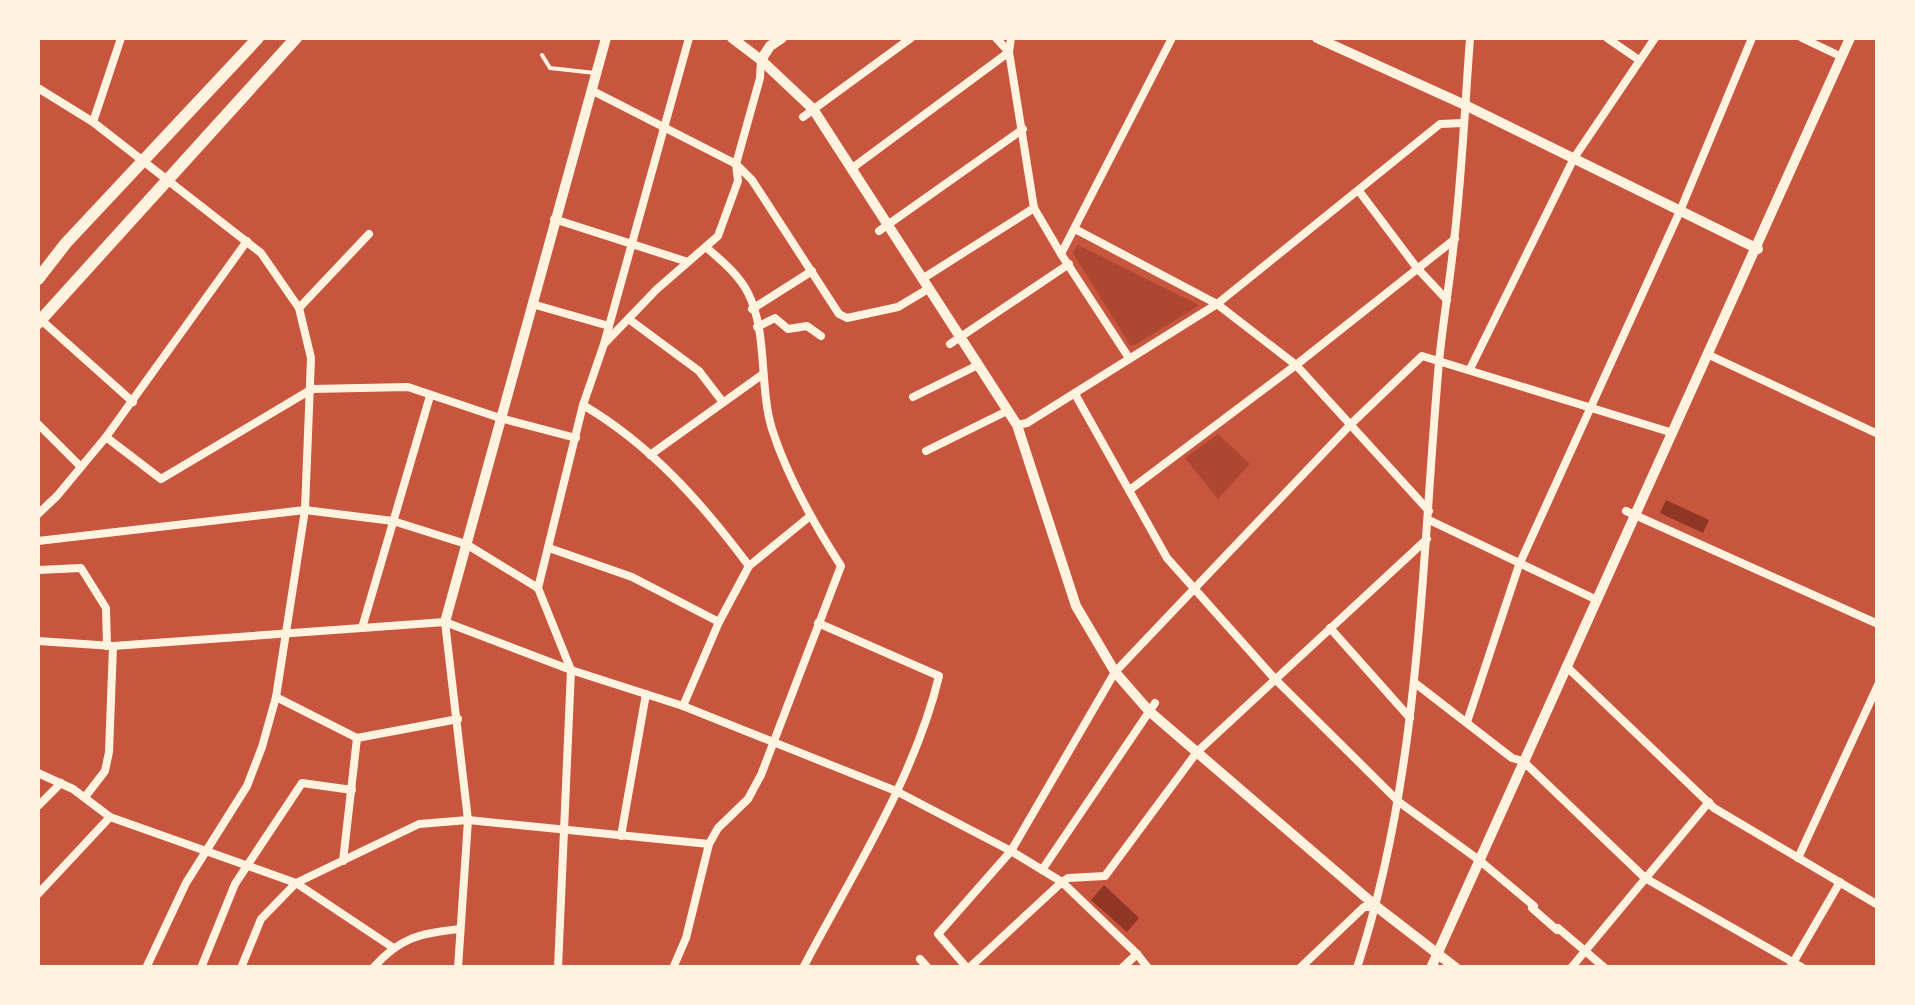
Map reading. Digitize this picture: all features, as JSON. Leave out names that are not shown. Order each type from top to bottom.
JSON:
[{"type":"main road","points":[[38,279],[66,242],[258,38]]},
{"type":"main road","points":[[39,321],[296,38]]},
{"type":"street","points":[[93,122],[120,38]]},
{"type":"street","points":[[458,968],[468,820],[445,622],[606,38]]},
{"type":"street","points":[[538,588],[583,405],[604,344],[689,38]]},
{"type":"street","points":[[732,38],[761,60],[852,169],[882,229],[925,284],[955,341],[978,365],[1008,410],[1017,425],[1076,606],[1116,672],[1196,752],[1376,907],[1456,968]]},
{"type":"street","points":[[604,344],[657,289],[718,236],[734,197],[736,164],[760,78],[761,60],[770,46],[782,38]]},
{"type":"street","points":[[808,113],[912,38]]},
{"type":"street","points":[[996,38],[1009,52]]},
{"type":"street","points":[[1010,38],[1034,208],[1129,358]]},
{"type":"street","points":[[1061,254],[1172,38]]},
{"type":"street","points":[[1317,38],[1465,105],[1758,248]]},
{"type":"street","points":[[1357,968],[1376,907],[1400,802],[1411,719],[1439,359],[1455,239],[1470,38]]},
{"type":"street","points":[[1608,38],[1640,60]]},
{"type":"street","points":[[1470,369],[1574,158],[1654,38]]},
{"type":"street","points":[[1467,722],[1520,565],[1680,211],[1752,38]]},
{"type":"street","points":[[1802,38],[1842,57]]},
{"type":"street","points":[[1431,968],[1597,600],[1631,513],[1674,433],[1850,38]]},
{"type":"street","points":[[852,169],[1009,52]]},
{"type":"street","points":[[38,88],[93,122],[247,242],[278,274],[299,308],[312,358],[305,510],[276,696],[246,786],[166,920],[146,968]]},
{"type":"street","points":[[591,90],[736,164],[752,180],[839,314],[847,318],[898,307],[1034,208]]},
{"type":"street","points":[[1017,425],[1076,394],[1217,304],[1440,124],[1464,123]]},
{"type":"street","points":[[882,229],[1023,129]]},
{"type":"street","points":[[1360,190],[1417,268],[1447,300]]},
{"type":"street","points":[[554,219],[688,262]]},
{"type":"street","points":[[1075,229],[1217,304],[1296,365],[1429,515],[1520,565],[1597,600]]},
{"type":"street","points":[[299,308],[369,234]]},
{"type":"street","points":[[1131,489],[1455,239]]},
{"type":"street","points":[[38,514],[133,402],[247,242]]},
{"type":"street","points":[[689,968],[675,965],[686,938],[709,844],[718,828],[748,798],[840,566],[809,517],[772,428],[750,296],[707,248]]},
{"type":"street","points":[[955,341],[1068,264]]},
{"type":"street","points":[[752,308],[812,271]]},
{"type":"street","points":[[532,304],[608,326]]},
{"type":"street","points":[[757,327],[775,318],[788,329],[807,326],[821,336]]},
{"type":"street","points":[[630,320],[699,371],[722,401]]},
{"type":"street","points":[[39,321],[133,402]]},
{"type":"street","points":[[1708,355],[1878,434]]},
{"type":"street","points":[[1427,539],[1196,752],[1105,876],[1068,878],[1062,882],[968,968],[938,934],[1010,851],[1116,672],[1422,356],[1674,433]]},
{"type":"street","points":[[913,398],[978,365]]},
{"type":"street","points":[[650,455],[764,374]]},
{"type":"street","points":[[106,437],[161,479],[312,389],[408,388],[576,438]]},
{"type":"street","points":[[1076,394],[1168,558],[1274,678],[1400,802],[1479,860],[1605,968]]},
{"type":"street","points":[[362,628],[430,396]]},
{"type":"street","points":[[583,405],[620,426],[706,508],[748,566]]},
{"type":"street","points":[[926,451],[1008,410]]},
{"type":"street","points":[[38,424],[81,467]]},
{"type":"street","points":[[38,541],[305,510],[393,522],[466,544],[538,588],[571,670],[558,968]]},
{"type":"street","points":[[1631,513],[1878,624]]},
{"type":"street","points":[[683,706],[748,566],[809,517]]},
{"type":"street","points":[[549,548],[632,577],[720,622]]},
{"type":"street","points":[[38,570],[82,568],[106,608],[110,752],[105,772],[85,797]]},
{"type":"street","points":[[38,642],[110,646],[445,622],[571,670],[683,706],[896,791],[1062,882],[1148,968]]},
{"type":"street","points":[[803,968],[896,791],[927,724],[939,676],[818,623]]},
{"type":"street","points":[[1330,628],[1411,719]]},
{"type":"street","points":[[1566,666],[1709,802],[1878,905]]},
{"type":"street","points":[[1415,683],[1512,758],[1523,761],[1645,878],[1803,968]]},
{"type":"street","points":[[1798,858],[1878,686]]},
{"type":"street","points":[[621,836],[646,694]]},
{"type":"street","points":[[276,696],[357,738],[458,719]]},
{"type":"street","points":[[1042,870],[1152,707]]},
{"type":"street","points":[[343,861],[357,738]]},
{"type":"street","points":[[38,773],[85,797],[110,817],[296,884],[392,947]]},
{"type":"street","points":[[201,968],[235,884],[302,783],[352,790]]},
{"type":"street","points":[[38,806],[61,784]]},
{"type":"street","points":[[1571,968],[1709,802]]},
{"type":"street","points":[[38,894],[110,817]]},
{"type":"street","points":[[240,968],[261,919],[296,884],[419,824],[468,820],[709,844]]},
{"type":"street","points":[[1792,965],[1840,882]]},
{"type":"street","points":[[1300,968],[1364,908],[1376,907]]},
{"type":"street","points":[[372,968],[392,947],[425,932],[460,929]]},
{"type":"street","points":[[1122,968],[1138,954]]},
{"type":"street","points":[[920,959],[928,968]]},
{"type":"lane","points":[[542,56],[550,68],[596,74]]},
{"type":"shaded area","points":[[1078,245],[1198,306],[1130,345],[1073,253]]},
{"type":"shaded area","points":[[1218,434],[1250,464],[1218,499],[1185,458]]},
{"type":"shaded area","points":[[1666,500],[1709,520],[1703,533],[1660,513]]},
{"type":"shaded area","points":[[1104,885],[1139,918],[1127,932],[1091,900]]}]
